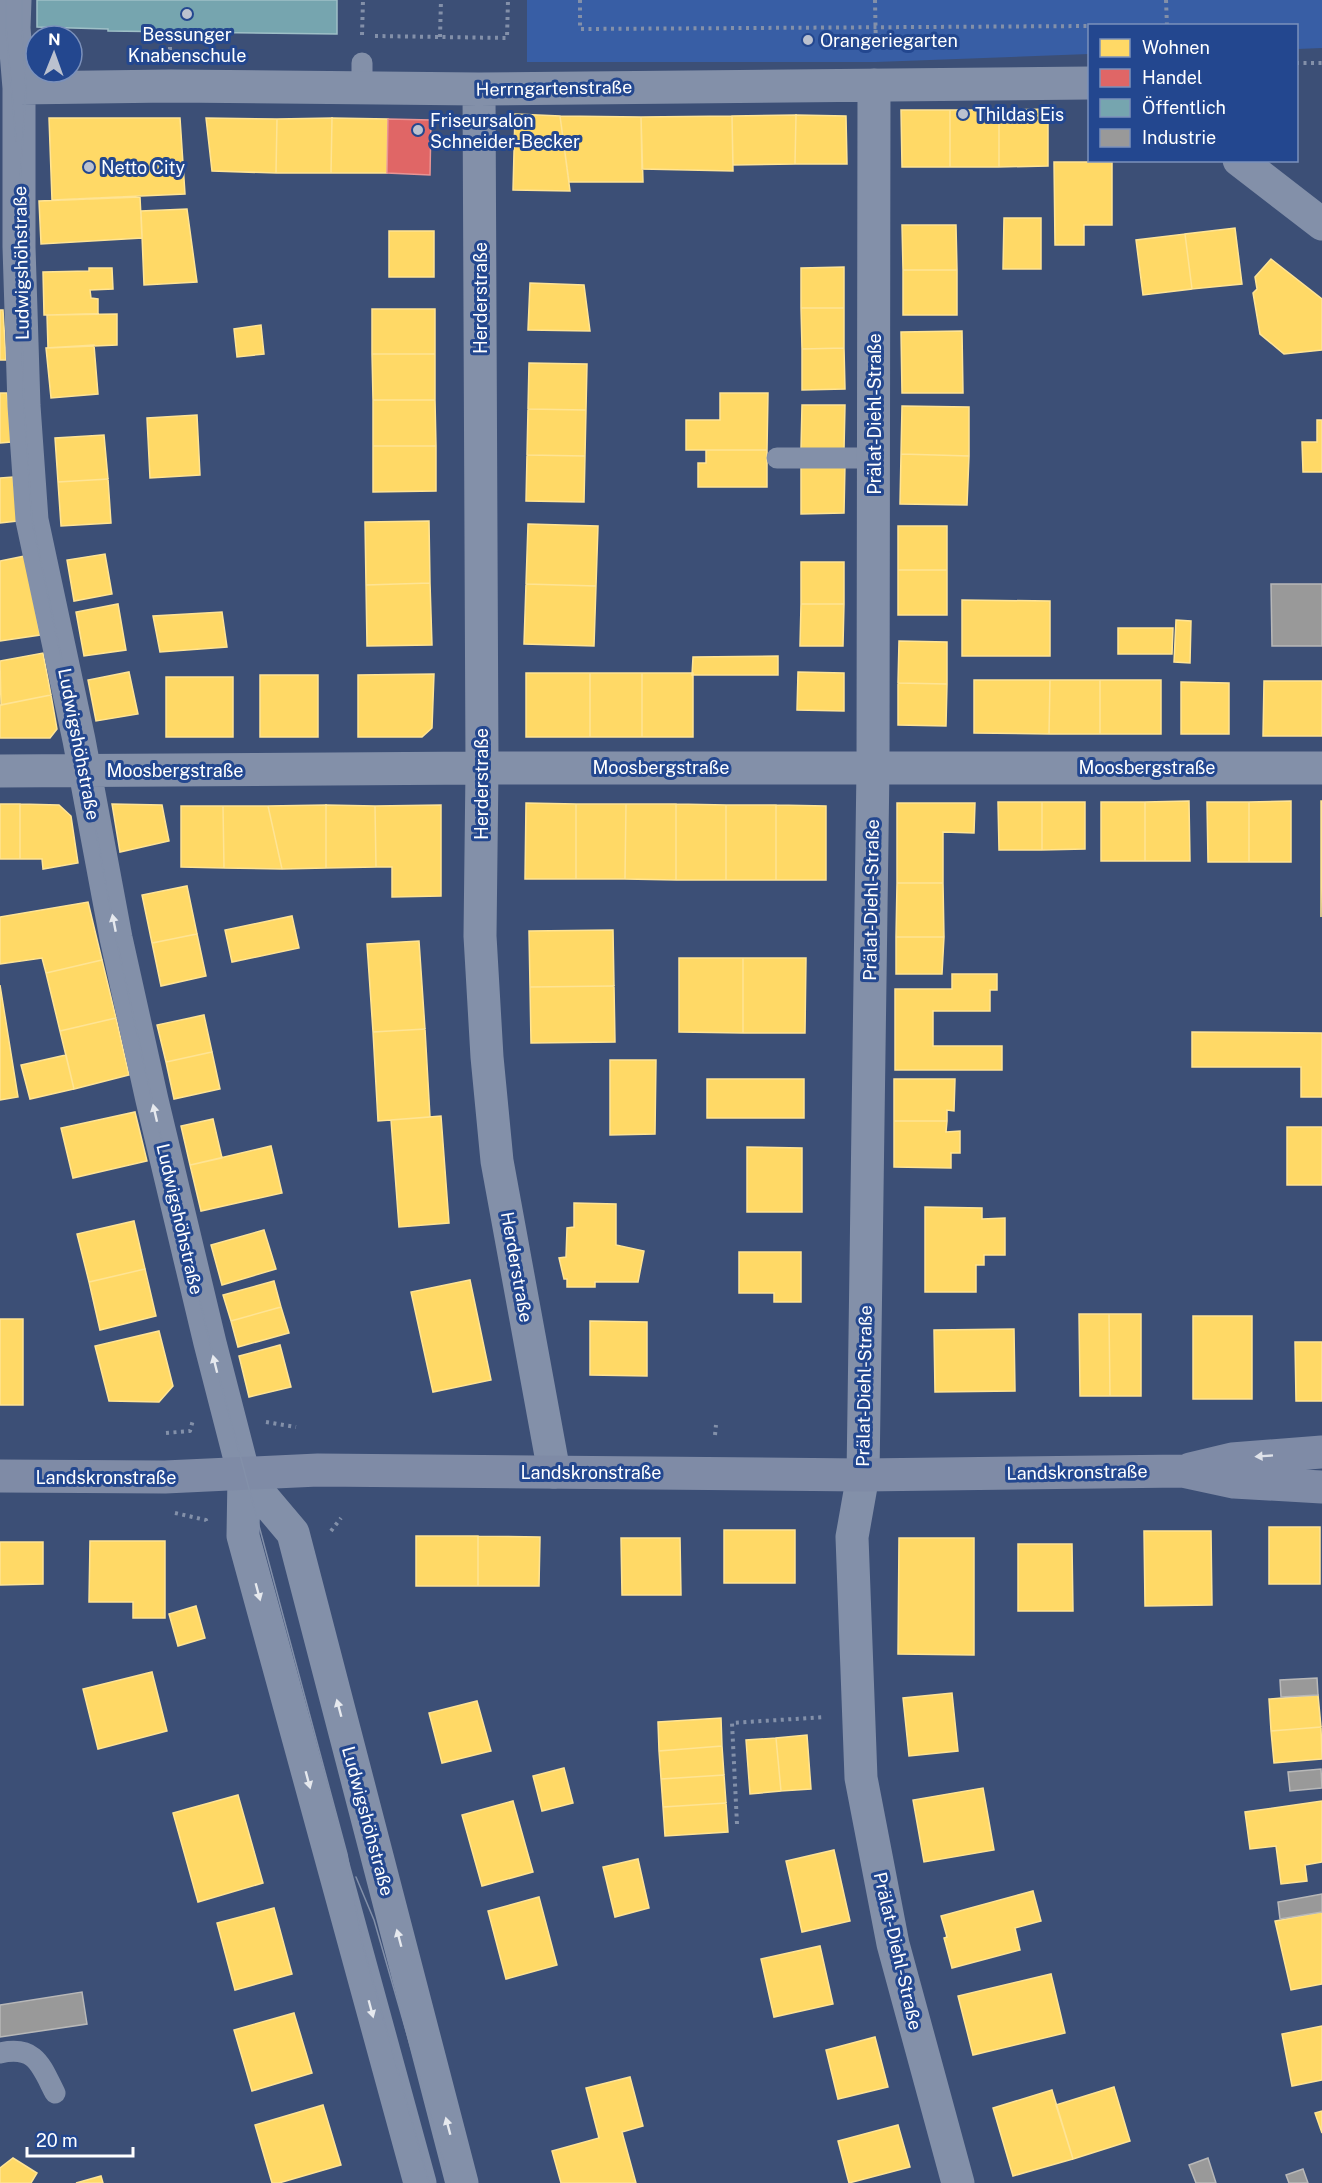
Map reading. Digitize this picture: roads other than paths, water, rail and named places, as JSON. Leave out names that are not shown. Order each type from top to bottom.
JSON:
[{"type":"main road","name":"Landskronstraße","points":[[1183,1471],[1232,1458],[1322,1452]]},
{"type":"main road","name":"Landskronstraße","points":[[0,1476],[165,1477],[318,1470],[863,1475],[1183,1471],[1234,1482],[1322,1486]]},
{"type":"street","name":"Ludwigshöhstraße","points":[[10,19],[19,88],[19,259],[24,406],[32,520],[116,938],[152,1100],[244,1475],[243,1536],[420,2183]]},
{"type":"street","name":"Herrngartenstraße","points":[[19,88],[171,86],[362,76],[479,89],[1088,83]]},
{"type":"street","name":"Prälat-Diehl-Straße","points":[[874,85],[873,767],[863,1475],[852,1537],[858,1715],[861,1778],[893,1944],[958,2183]]},
{"type":"street","name":"Herderstraße","points":[[479,89],[482,768],[480,936],[487,1057],[497,1161],[554,1472]]},
{"type":"street","points":[[1242,162],[1322,224]]},
{"type":"street","name":"Moosbergstraße","points":[[0,771],[873,767],[1322,768]]},
{"type":"street","name":"Ludwigshöhstraße","points":[[244,1475],[292,1533],[462,2183]]},
{"type":"lane","points":[[777,458],[873,458]]},
{"type":"lane","points":[[0,2053],[15,2051],[30,2054],[39,2063],[55,2093]]},
{"type":"tram line","points":[[6,0],[6,28],[16,141]]},
{"type":"tram line","points":[[22,0],[26,88],[19,197],[19,247],[24,406],[32,520],[79,740],[116,938],[210,1343],[347,1854],[362,1942],[429,2183]]},
{"type":"tram line","points":[[356,1877],[374,1920],[450,2183]]},
{"type":"place","name":"Bessunger Knabenschule","points":[[187,14]]},
{"type":"place","name":"Orangeriegarten","points":[[808,40]]},
{"type":"place","name":"Thildas Eis","points":[[963,114]]},
{"type":"place","name":"Friseursalon Schneider-Becker","points":[[418,130]]},
{"type":"place","name":"Netto City","points":[[89,167]]}]
